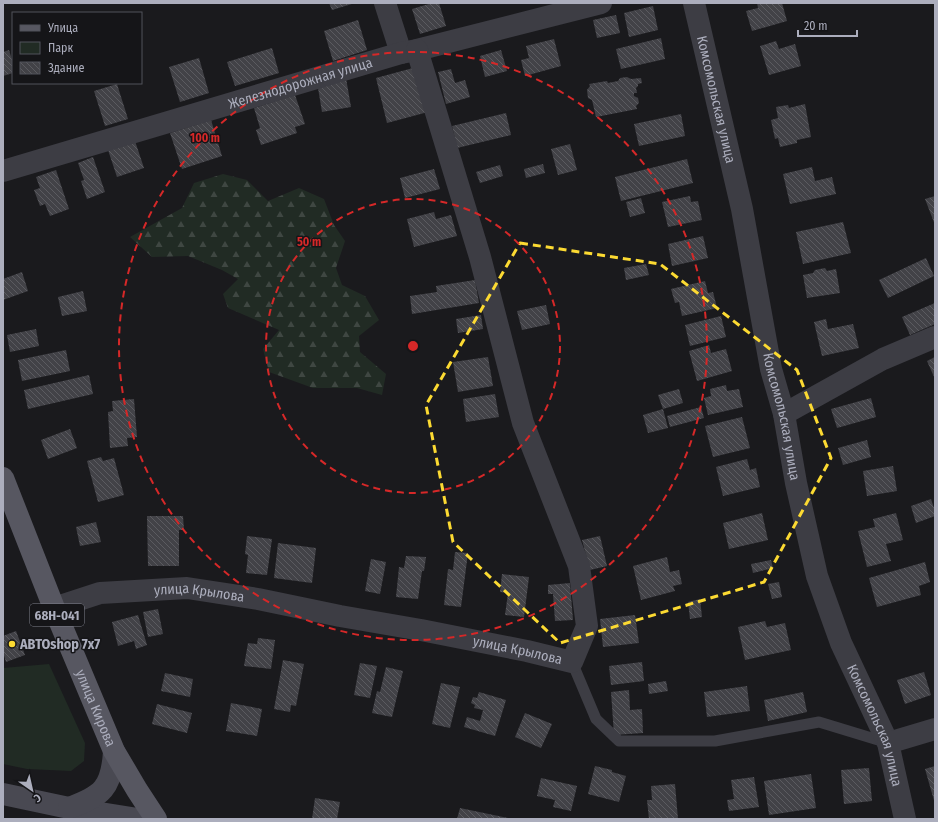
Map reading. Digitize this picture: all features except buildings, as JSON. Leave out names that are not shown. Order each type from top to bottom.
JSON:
[{"type":"main road","name":"улица Кирова","points":[[3,478],[54,608],[114,751],[156,819]]},
{"type":"street","points":[[385,3],[409,52],[480,257],[523,423],[579,566],[587,626],[572,662]]},
{"type":"street","name":"Железнодорожная улица","points":[[3,171],[409,52],[601,3]]},
{"type":"street","name":"Комсомольская улица","points":[[694,3],[742,209],[771,369],[784,414],[796,484],[817,576],[841,643],[888,743],[905,819]]},
{"type":"street","points":[[784,414],[883,359],[935,337]]},
{"type":"street","name":"улица Крылова","points":[[54,608],[100,593],[187,588],[258,599],[340,616],[421,630],[527,651],[572,662]]},
{"type":"street","points":[[888,743],[935,729]]},
{"type":"street","points":[[69,808],[88,801],[99,793],[109,781],[113,768],[114,751]]},
{"type":"street","points":[[3,794],[69,808],[138,819]]},
{"type":"lane","name":"улица Крылова","points":[[572,662],[596,719],[619,741],[715,741],[819,722],[888,743]]},
{"type":"highlighted area","points":[[520,243],[660,264],[797,370],[831,458],[764,582],[560,643],[453,542],[426,405]]},
{"type":"green space","points":[[223,174],[247,180],[268,201],[299,188],[324,199],[334,225],[345,241],[336,268],[342,285],[365,296],[379,320],[359,336],[360,352],[386,374],[382,395],[357,388],[313,388],[269,372],[263,349],[279,330],[228,308],[223,294],[238,279],[222,270],[188,256],[152,257],[130,237],[182,208],[194,183]]},
{"type":"green space","points":[[49,664],[85,743],[84,761],[71,771],[27,769],[3,764],[3,668]]},
{"type":"place","name":"АВТОshop 7x7","points":[[12,644]]}]
